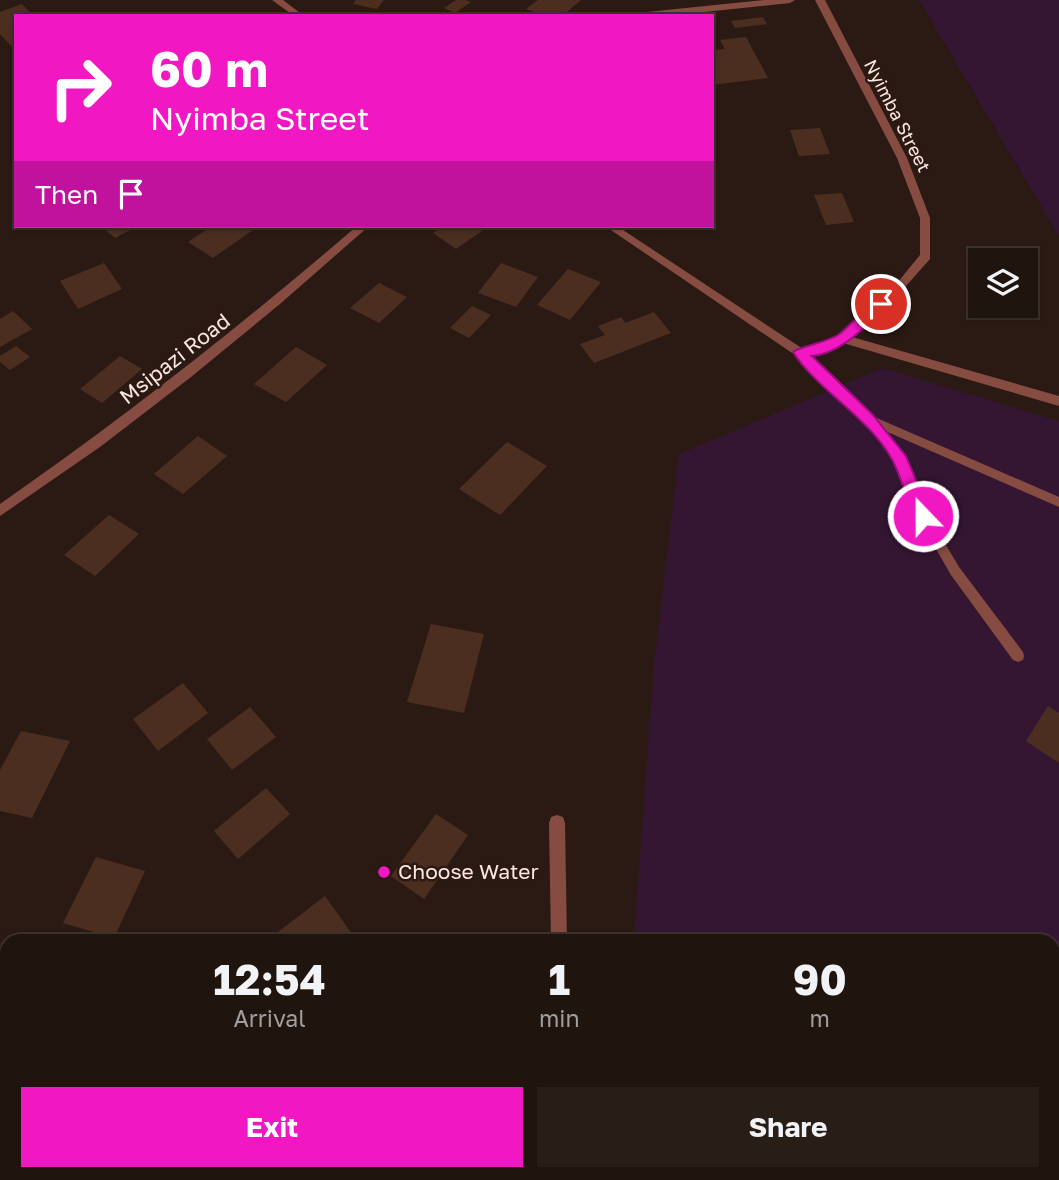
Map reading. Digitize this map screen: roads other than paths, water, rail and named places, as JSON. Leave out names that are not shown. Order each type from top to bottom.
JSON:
[{"type":"street","points":[[277,0],[297,14]]},
{"type":"street","points":[[656,14],[790,0]]},
{"type":"street","name":"Nyimba Street","points":[[799,352],[818,351],[842,338],[900,287],[926,256],[925,218],[902,158],[820,0]]},
{"type":"street","name":"Msipazi Road","points":[[0,511],[152,403],[251,325],[362,228]]},
{"type":"street","points":[[613,228],[799,352]]},
{"type":"street","points":[[842,338],[1059,401]]},
{"type":"street","points":[[557,823],[559,934]]},
{"type":"lane","points":[[799,352],[867,418],[901,460],[923,516],[955,571],[1018,656]]},
{"type":"lane","points":[[867,418],[1059,502]]},
{"type":"place","name":"Choose Water","points":[[384,872]]}]
